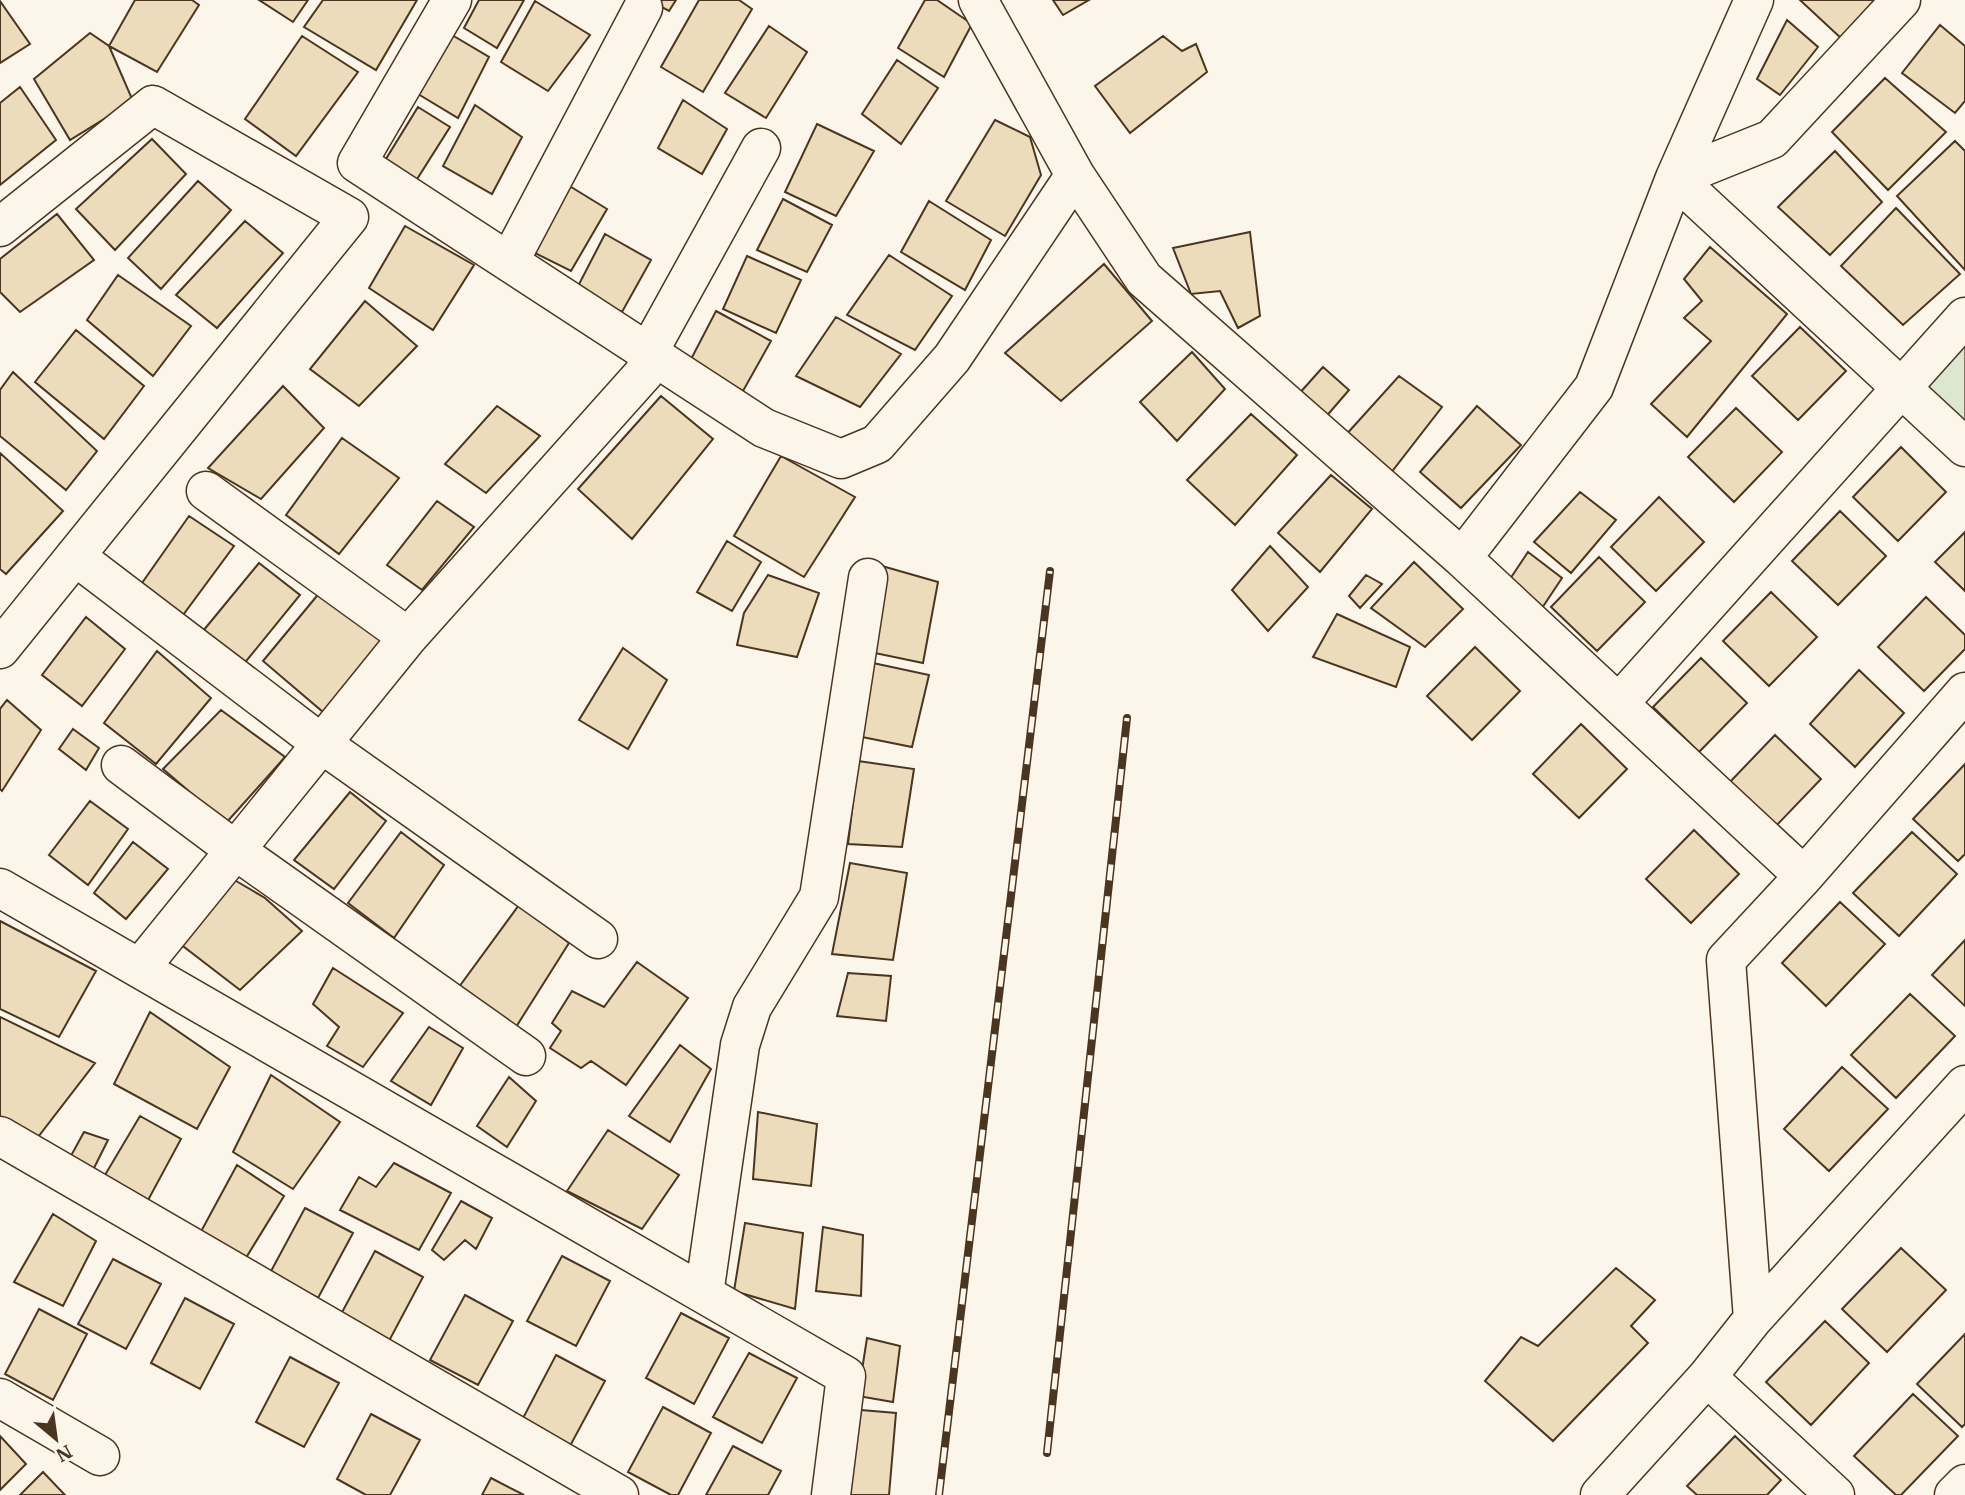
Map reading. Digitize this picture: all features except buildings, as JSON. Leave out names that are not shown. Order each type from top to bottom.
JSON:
[{"type":"street","points":[[452,0],[357,163],[764,428],[841,459],[877,444],[952,358],[1075,176]]},
{"type":"street","points":[[978,0],[1075,176],[1144,279],[1462,558],[1804,876]]},
{"type":"street","points":[[1462,558],[1594,387],[1675,178],[1754,0]]},
{"type":"street","points":[[1675,178],[1772,139],[1901,0]]},
{"type":"street","points":[[509,262],[643,8]]},
{"type":"street","points":[[0,227],[153,105],[349,217],[0,649]]},
{"type":"street","points":[[140,968],[408,636],[645,372],[649,351],[761,148]]},
{"type":"street","points":[[1675,178],[1965,447]]},
{"type":"street","points":[[1619,704],[1965,317]]},
{"type":"street","points":[[206,491],[408,636]]},
{"type":"street","points":[[75,556],[321,744],[598,939]]},
{"type":"street","points":[[705,1294],[740,1045],[752,1007],[819,897],[869,578]]},
{"type":"street","points":[[1753,1319],[1726,960],[1804,876],[1965,692]]},
{"type":"street","points":[[121,765],[235,850],[526,1056]]},
{"type":"street","points":[[0,888],[846,1376],[831,1495]]},
{"type":"street","points":[[1600,1495],[1707,1377],[1753,1319],[1965,1085]]},
{"type":"street","points":[[0,1136],[619,1495]]},
{"type":"street","points":[[1707,1377],[1835,1495]]},
{"type":"street","points":[[0,1398],[100,1456]]},
{"type":"street","points":[[1954,1495],[1965,1484]]},
{"type":"green space","points":[[1965,317],[1965,447],[1902,388]]},
{"type":"railway","points":[[939,1495],[1050,571]]},
{"type":"railway","points":[[1047,1453],[1127,718]]}]
